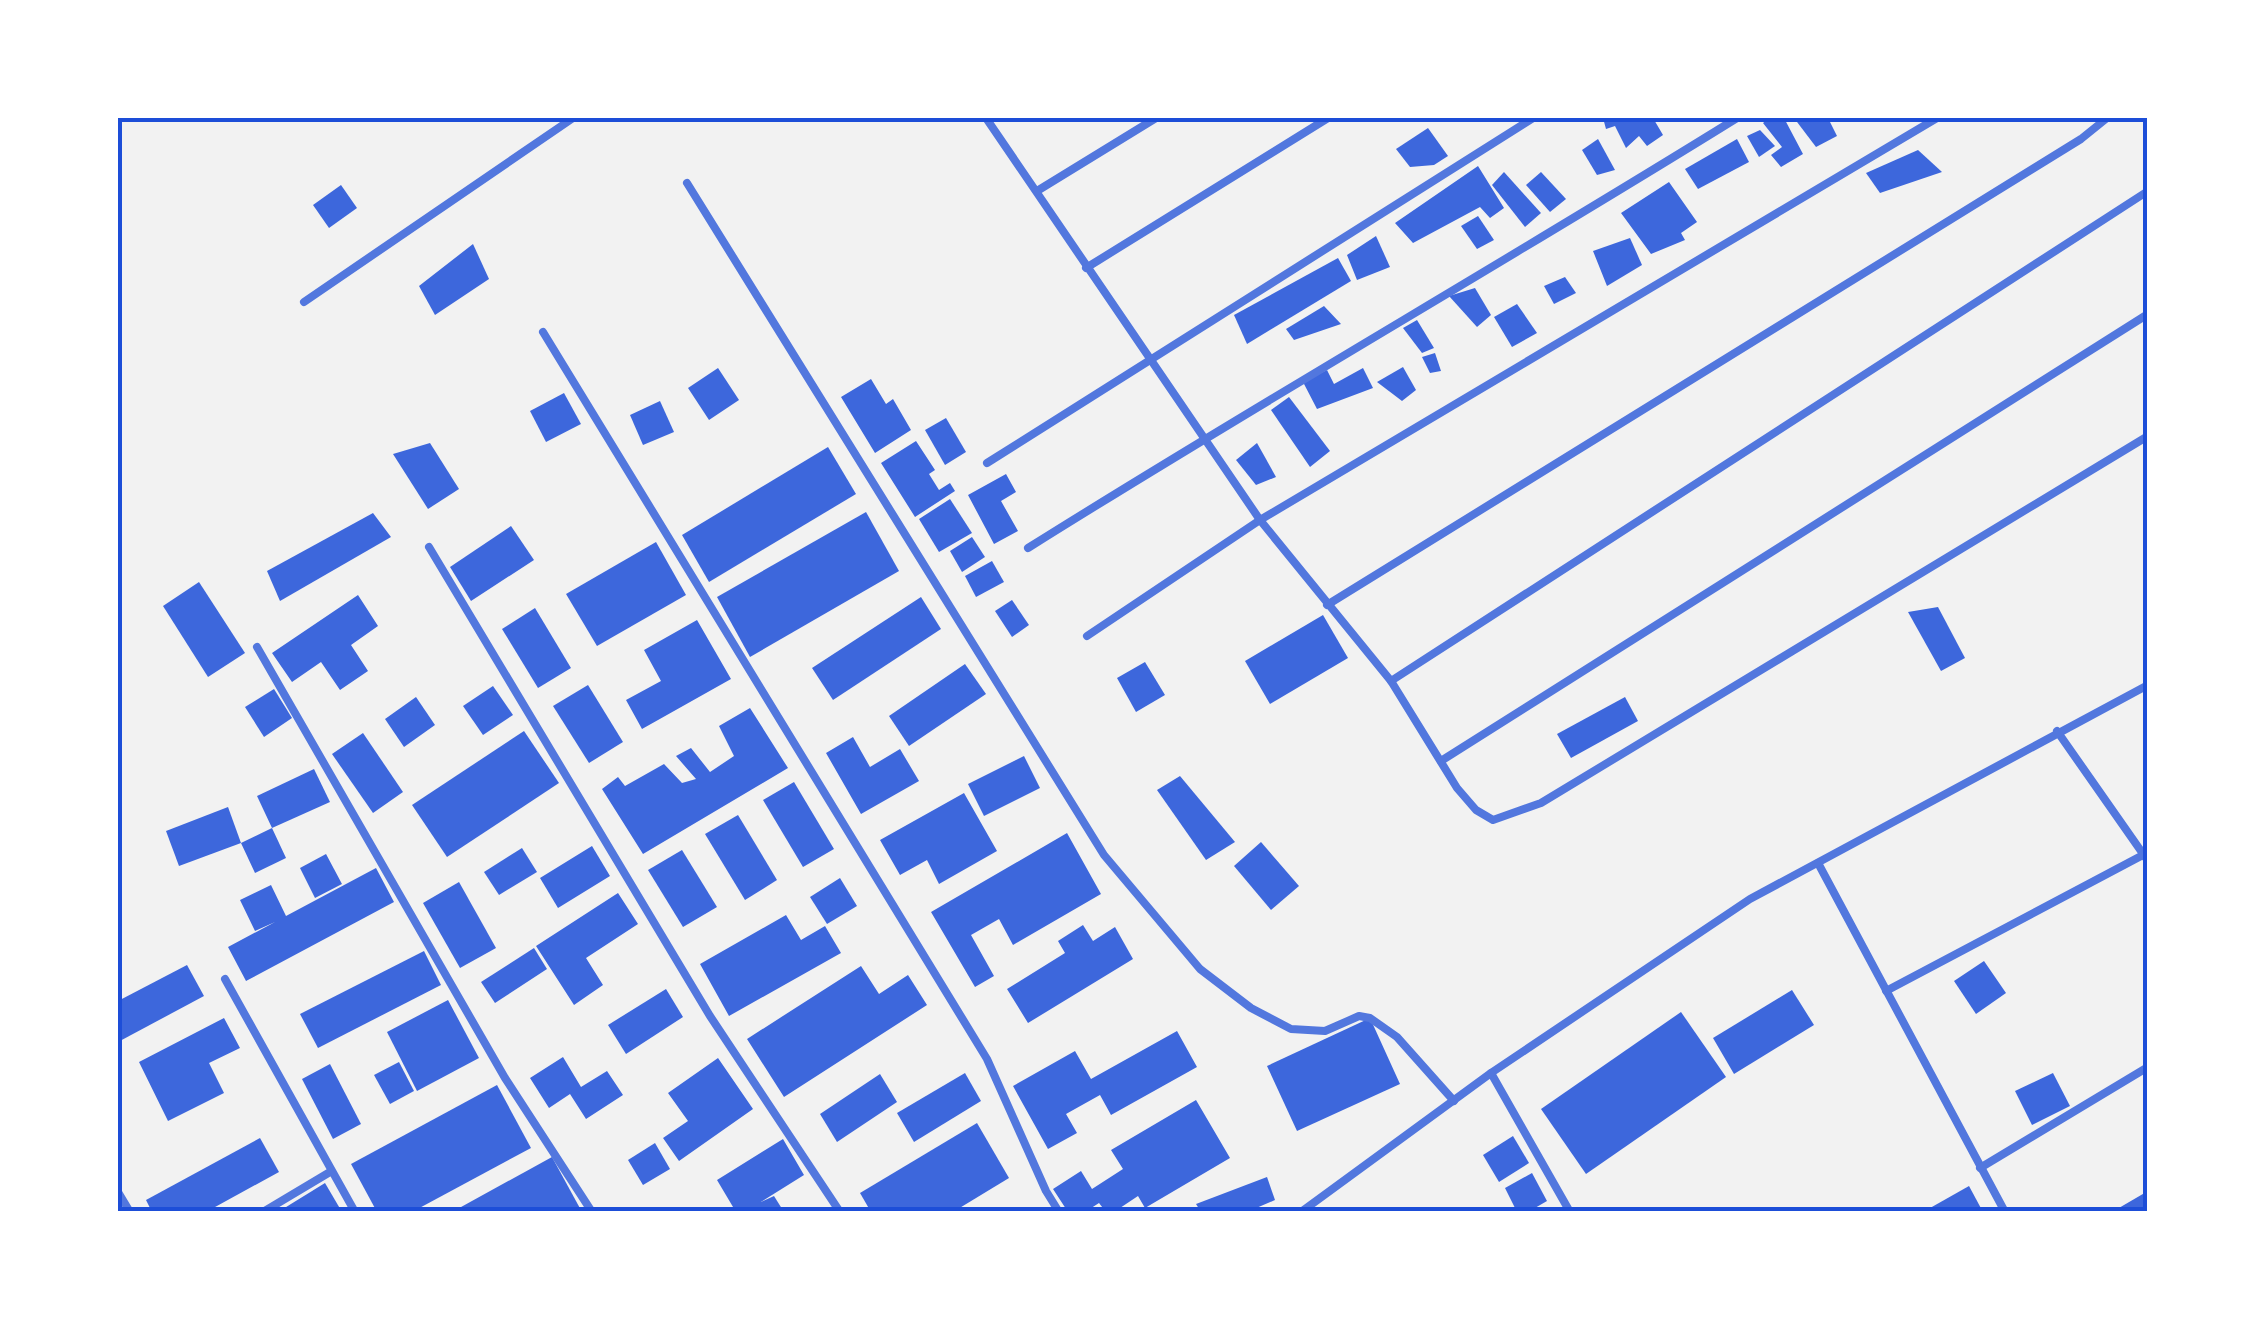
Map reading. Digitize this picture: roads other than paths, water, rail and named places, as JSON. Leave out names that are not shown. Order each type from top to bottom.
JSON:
[{"type":"lane","points":[[304,302],[573,118]]},
{"type":"lane","points":[[987,118],[1260,520],[1391,681],[1457,788],[1476,810],[1492,820],[1541,803],[2148,436]]},
{"type":"lane","points":[[1037,191],[1156,118]]},
{"type":"lane","points":[[1086,268],[1328,118]]},
{"type":"lane","points":[[987,463],[1533,118]]},
{"type":"lane","points":[[1028,548],[1203,438],[1736,118]]},
{"type":"lane","points":[[1086,636],[1260,520],[1937,118]]},
{"type":"lane","points":[[1326,605],[2081,139],[2107,118]]},
{"type":"lane","points":[[688,183],[1104,855],[1200,970],[1251,1008],[1292,1029],[1325,1031],[1359,1016],[1370,1018],[1396,1037],[1454,1101]]},
{"type":"lane","points":[[1391,681],[2148,191]]},
{"type":"lane","points":[[1441,760],[2148,314]]},
{"type":"lane","points":[[543,332],[988,1059],[1059,1212]]},
{"type":"lane","points":[[429,547],[710,1016],[840,1212]]},
{"type":"lane","points":[[257,647],[504,1078],[592,1212]]},
{"type":"lane","points":[[1301,1212],[1491,1074],[1750,899],[2148,685]]},
{"type":"lane","points":[[1886,991],[2145,858],[2058,731]]},
{"type":"lane","points":[[1818,863],[2004,1212]]},
{"type":"lane","points":[[224,979],[354,1212]]},
{"type":"lane","points":[[1980,1168],[2148,1067]]},
{"type":"lane","points":[[1491,1074],[1570,1212]]},
{"type":"lane","points":[[263,1212],[330,1172]]},
{"type":"lane","points":[[118,1192],[130,1212]]}]
